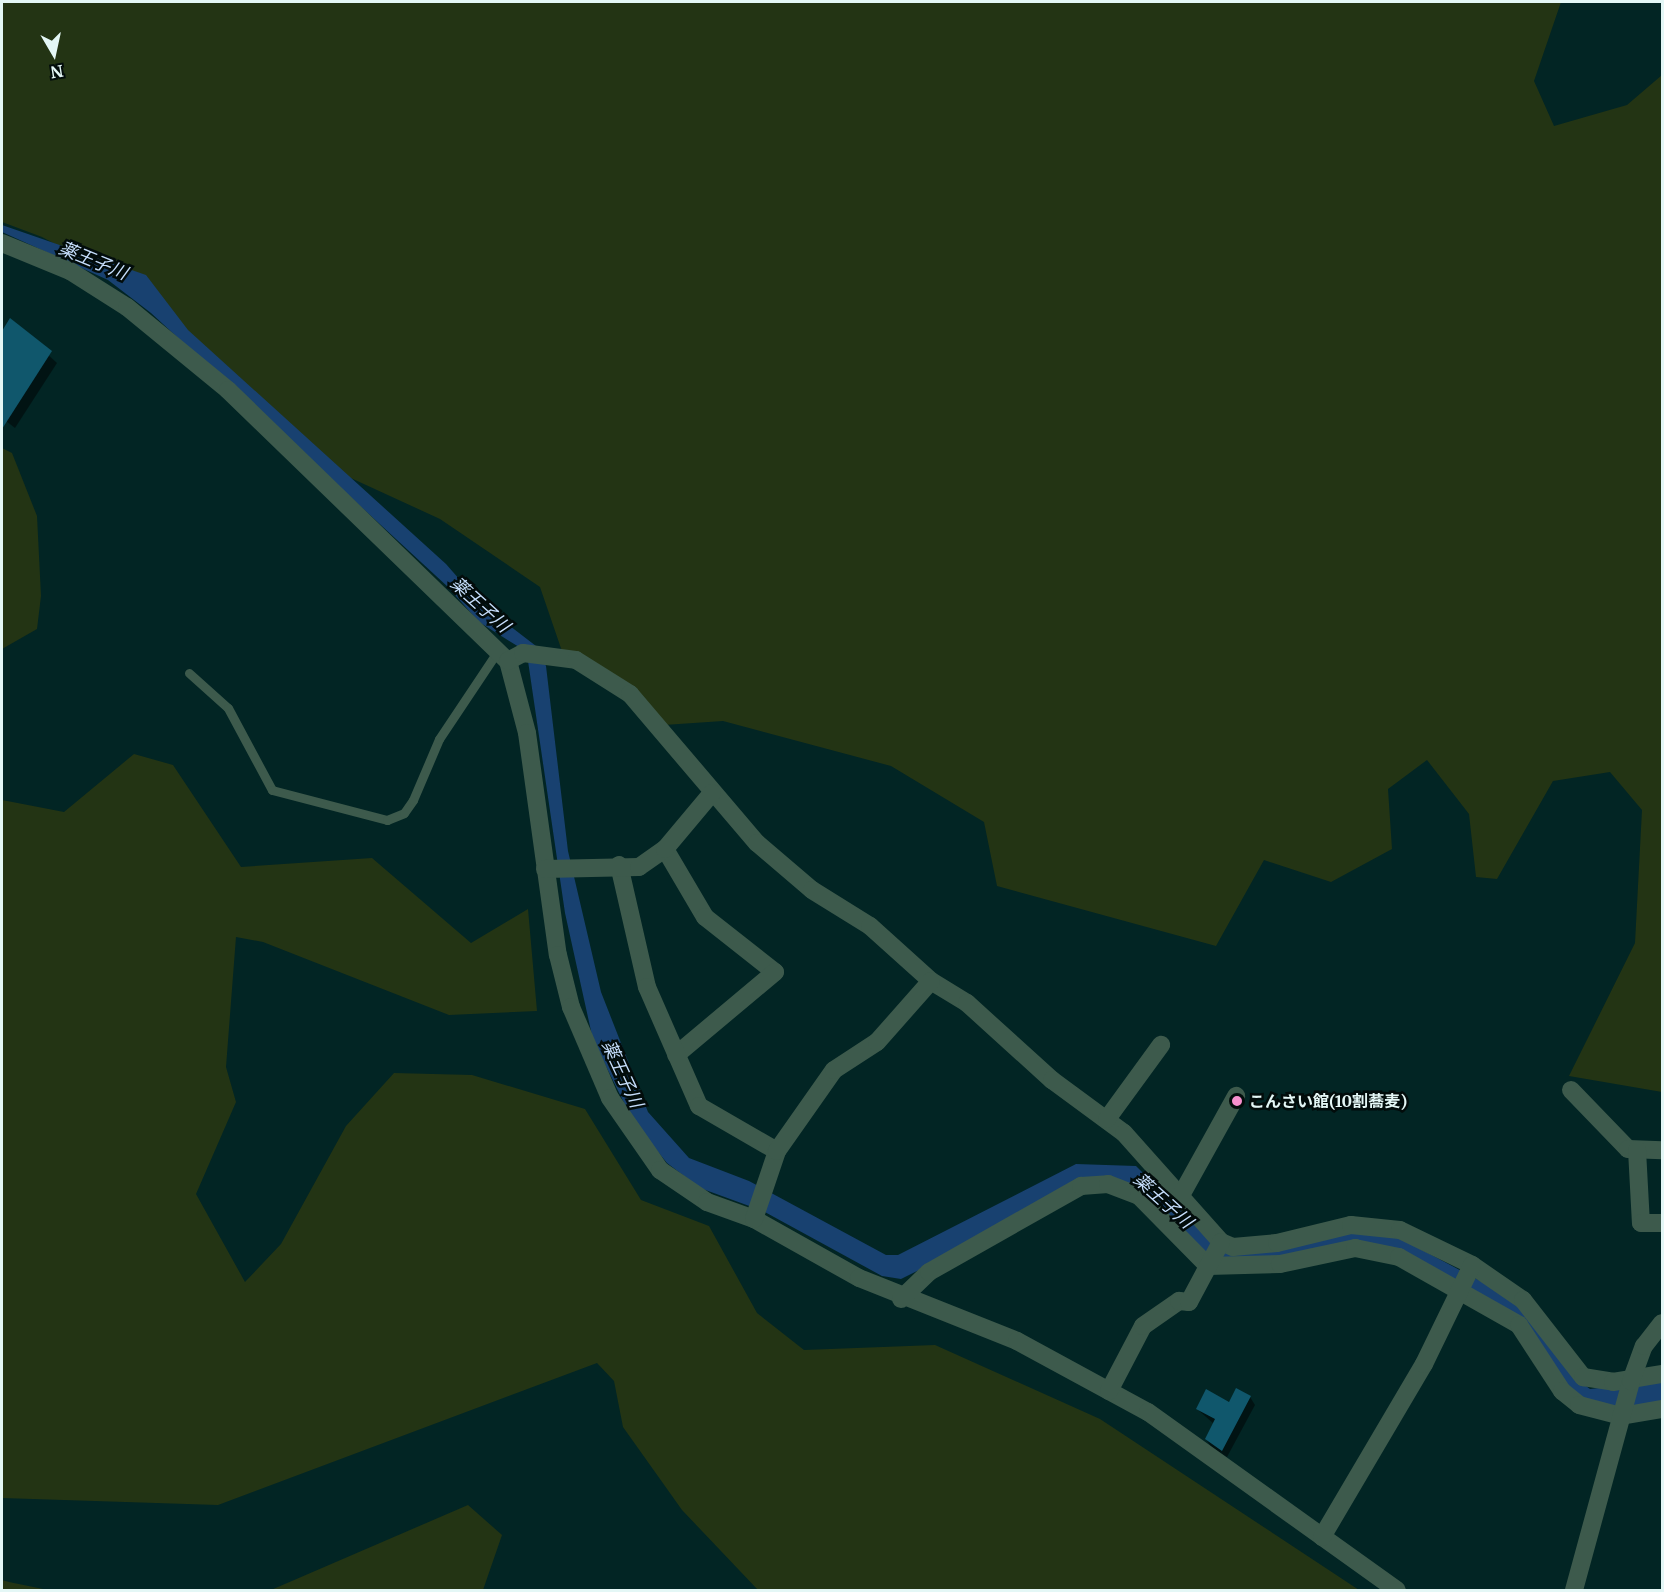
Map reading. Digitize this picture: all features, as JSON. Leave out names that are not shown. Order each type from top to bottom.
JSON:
[{"type":"street","points":[[2,243],[70,271],[127,307],[228,390],[510,654],[527,734],[545,869],[571,1007],[592,1065],[634,1139],[685,1190],[754,1215],[901,1299],[990,1329],[1148,1412],[1397,1590]]},
{"type":"street","points":[[510,654],[548,653],[600,672],[630,694],[712,793],[812,890],[870,926],[931,981],[967,1003],[1052,1080],[1107,1119],[1221,1242],[1233,1246],[1277,1243],[1351,1225],[1408,1233],[1472,1265],[1546,1323],[1583,1377],[1631,1381],[1662,1374]]},
{"type":"street","points":[[545,869],[584,864],[639,867],[665,849],[712,793]]},
{"type":"street","points":[[665,849],[705,917],[776,972],[676,1055]]},
{"type":"street","points":[[619,866],[647,987],[699,1106],[777,1151]]},
{"type":"street","points":[[754,1215],[777,1151],[834,1070],[877,1042],[931,981]]},
{"type":"street","points":[[1107,1119],[1161,1045]]},
{"type":"street","points":[[1570,1090],[1628,1149],[1662,1150]]},
{"type":"street","points":[[1179,1199],[1236,1096]]},
{"type":"street","points":[[1637,1150],[1641,1223],[1662,1223]]},
{"type":"street","points":[[1139,1196],[1158,1172]]},
{"type":"street","points":[[901,1299],[929,1272],[1081,1186],[1108,1184],[1139,1196],[1208,1266],[1280,1264],[1355,1248],[1399,1257],[1460,1289],[1519,1325],[1562,1392],[1579,1405],[1621,1416],[1662,1409]]},
{"type":"street","points":[[1399,1257],[1408,1233]]},
{"type":"street","points":[[1109,1391],[1143,1326],[1179,1301],[1189,1302],[1221,1242]]},
{"type":"street","points":[[1277,1243],[1280,1264]]},
{"type":"street","points":[[1322,1537],[1424,1364],[1472,1265]]},
{"type":"street","points":[[1574,1590],[1631,1381],[1644,1346],[1662,1323]]},
{"type":"lane","points":[[189,673],[228,708],[272,790],[387,820],[404,813],[413,800],[440,739],[510,654]]},
{"type":"green space","points":[[2,2],[1561,2],[1534,81],[1554,126],[1627,105],[1662,75],[1662,1092],[1569,1076],[1635,943],[1642,810],[1610,772],[1553,781],[1497,879],[1476,877],[1469,814],[1427,760],[1388,789],[1392,849],[1331,882],[1264,860],[1216,946],[997,886],[984,822],[891,766],[723,721],[664,725],[565,660],[540,587],[440,519],[316,462],[128,283],[42,237],[2,222]]},
{"type":"green space","points":[[2,448],[12,453],[37,516],[41,596],[37,629],[2,649]]},
{"type":"green space","points":[[134,754],[173,765],[241,867],[372,858],[471,943],[528,909],[537,1011],[449,1015],[263,942],[236,937],[226,1067],[236,1102],[196,1194],[245,1282],[281,1244],[346,1126],[394,1073],[472,1075],[585,1109],[641,1200],[709,1226],[757,1313],[804,1350],[935,1345],[1100,1419],[1359,1590],[758,1590],[682,1510],[623,1427],[614,1381],[597,1363],[218,1505],[2,1498],[2,800],[64,812]]},
{"type":"green space","points":[[468,1505],[502,1535],[483,1590],[271,1590]]},
{"type":"green space","points":[[2,1580],[9,1582],[48,1590],[2,1590]]},
{"type":"water","name":"薬王子川","points":[[2,225],[146,275],[188,330],[446,564],[481,604],[536,646],[546,666],[568,851],[601,992],[648,1112],[689,1158],[749,1181],[886,1255],[898,1255],[1076,1164],[1136,1166],[1213,1243],[1353,1229],[1396,1236],[1514,1299],[1574,1377],[1590,1389],[1662,1381],[1662,1402],[1610,1409],[1575,1399],[1534,1335],[1383,1246],[1217,1263],[1106,1177],[901,1279],[882,1276],[763,1211],[700,1188],[667,1163],[633,1121],[593,1040],[565,913],[528,661],[519,647],[479,622],[448,587],[151,313],[108,280],[2,232]]},
{"type":"building","points":[[10,318],[52,351],[2,429],[2,331]]},
{"type":"building","points":[[1236,1388],[1251,1396],[1222,1451],[1205,1439],[1215,1419],[1196,1409],[1206,1389],[1229,1402]]},
{"type":"place","name":"こんさい館(10割蕎麦)","points":[[1237,1101]]}]
